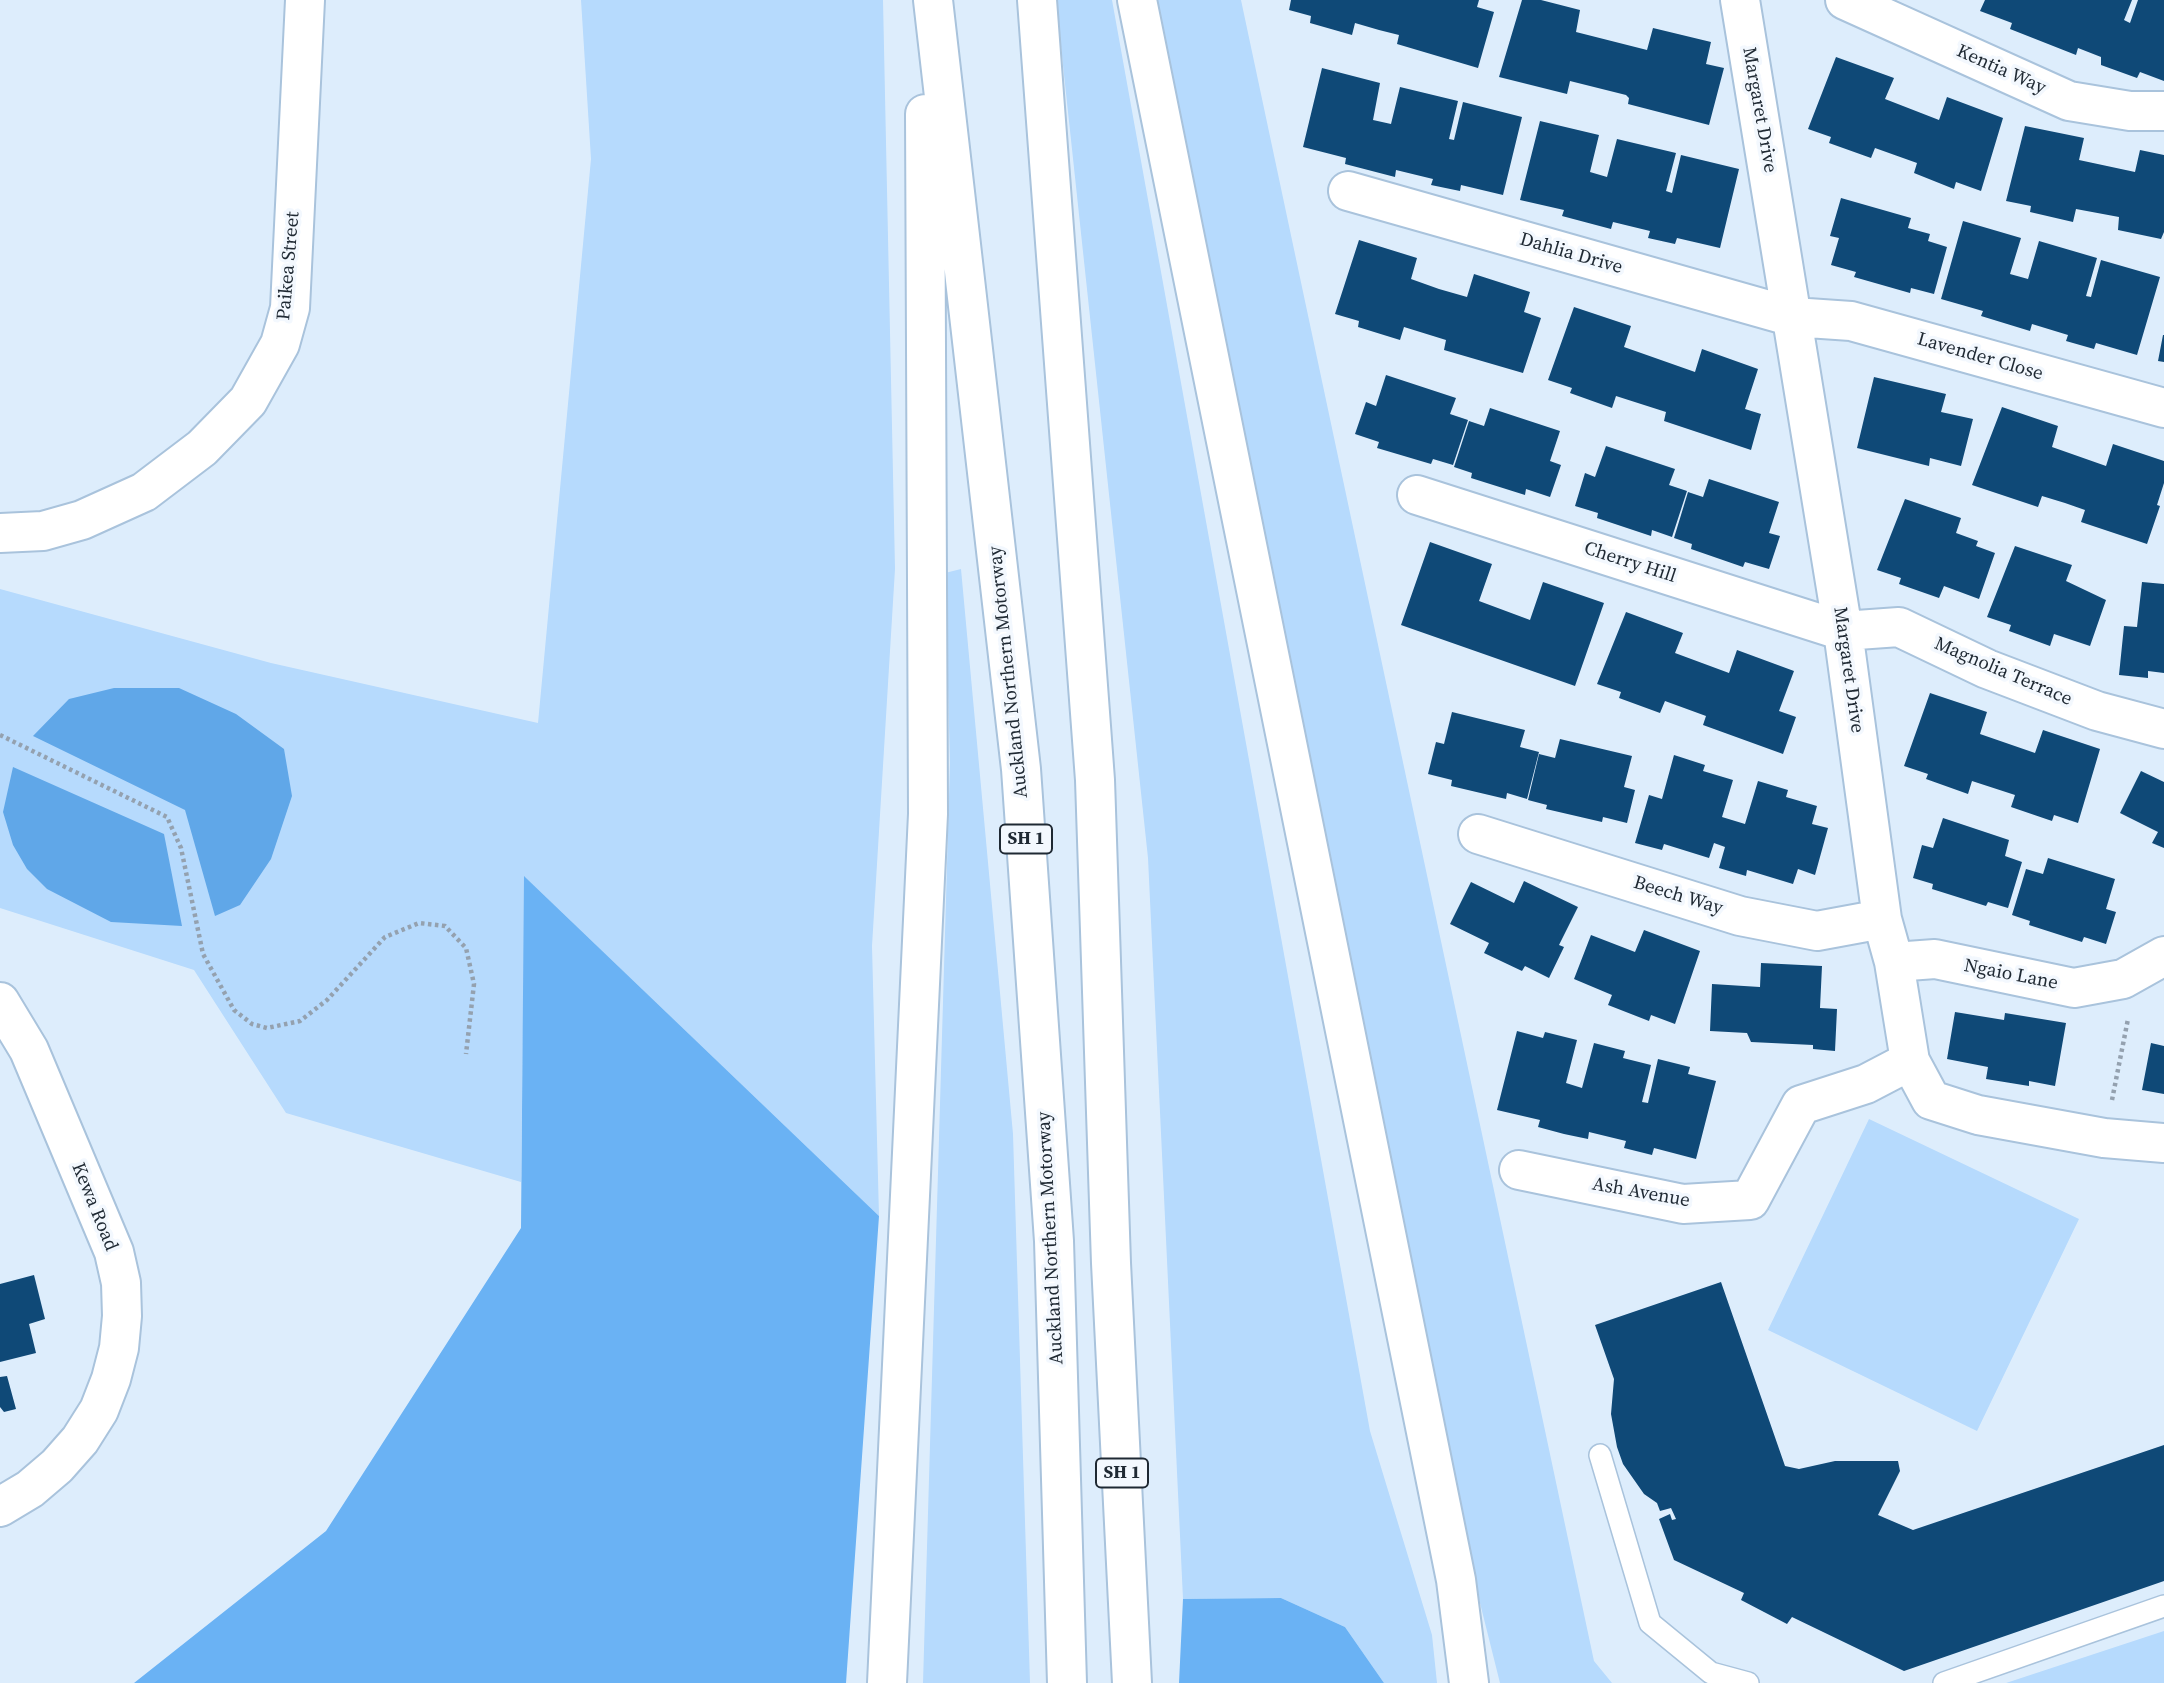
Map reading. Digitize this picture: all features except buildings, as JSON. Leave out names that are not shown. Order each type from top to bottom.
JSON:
[{"type":"main road","name":"Paikea Street","points":[[0,533],[43,531],[82,520],[144,492],[222,431],[254,391],[280,344],[290,308],[305,0]]},
{"type":"main road","points":[[888,1671],[928,814],[925,0]]},
{"type":"main road","name":"Auckland Northern Motorway","points":[[933,0],[1021,769],[1054,1241],[1067,1683]]},
{"type":"main road","name":"SH 1","points":[[1038,0],[1095,780],[1111,1263],[1132,1683]]},
{"type":"main road","points":[[1137,0],[1456,1580],[1469,1683]]},
{"type":"main road","name":"Margaret Drive","points":[[1740,0],[1843,631],[1882,919],[1894,962],[1910,1061],[1931,1100],[1978,1115],[2104,1138],[2164,1143]]},
{"type":"main road","name":"Kentia Way","points":[[1845,0],[2069,101],[2130,111],[2164,111]]},
{"type":"main road","name":"Dahlia Drive","points":[[1348,191],[1793,317]]},
{"type":"main road","name":"Lavender Close","points":[[1793,317],[1851,321],[2164,408]]},
{"type":"main road","name":"Cherry Hill","points":[[1417,495],[1843,631]]},
{"type":"main road","name":"Magnolia Terrace","points":[[1843,631],[1899,627],[1987,668],[2097,711],[2164,729]]},
{"type":"main road","name":"Beech Way","points":[[1478,834],[1740,916],[1817,931],[1882,919]]},
{"type":"main road","name":"Ngaio Lane","points":[[1894,962],[1935,960],[2074,988],[2123,979],[2164,956]]},
{"type":"main road","name":"Kewa Road","points":[[0,1002],[29,1050],[114,1252],[121,1283],[122,1316],[119,1348],[111,1379],[99,1410],[80,1440],[57,1466],[30,1489],[0,1507]]},
{"type":"main road","name":"Ash Avenue","points":[[1519,1170],[1683,1204],[1750,1200],[1801,1105],[1866,1084],[1910,1061]]},
{"type":"lane","points":[[1600,1455],[1650,1623],[1711,1673],[1748,1683]]},
{"type":"lane","points":[[1944,1683],[2164,1606]]},
{"type":"path","points":[[0,735],[167,817],[181,848],[203,954],[234,1010],[251,1024],[267,1028],[300,1021],[327,1000],[385,937],[419,923],[445,926],[466,948],[474,985],[466,1054]]},
{"type":"path","points":[[2104,1138],[2129,1016],[2105,982]]},
{"type":"shaded area","points":[[581,0],[883,0],[895,569],[872,946],[879,1216],[525,877],[521,1182],[286,1113],[194,970],[0,908],[0,589],[271,663],[538,723],[591,159]]},
{"type":"shaded area","points":[[1056,0],[1112,0],[1370,1431],[1432,1635],[1437,1683],[1384,1683],[1345,1627],[1281,1598],[1183,1599],[1148,858]]},
{"type":"shaded area","points":[[1153,0],[1241,0],[1594,1661],[1612,1683],[1500,1683],[1480,1603]]},
{"type":"shaded area","points":[[961,569],[1013,1134],[1030,1683],[923,1683],[950,763],[945,573]]},
{"type":"shaded area","points":[[114,688],[179,688],[236,714],[284,749],[292,796],[271,859],[240,905],[215,916],[185,810],[33,736],[69,699]]},
{"type":"shaded area","points":[[13,767],[164,834],[182,926],[111,922],[47,889],[27,869],[13,845],[3,812]]},
{"type":"shaded area","points":[[524,876],[879,1216],[846,1683],[134,1683],[326,1531],[521,1228]]},
{"type":"shaded area","points":[[1869,1119],[2079,1219],[1977,1431],[1768,1330]]},
{"type":"shaded area","points":[[1281,1598],[1345,1627],[1384,1683],[1179,1683],[1183,1599]]},
{"type":"shaded area","points":[[2164,1631],[2164,1683],[2006,1683]]}]
